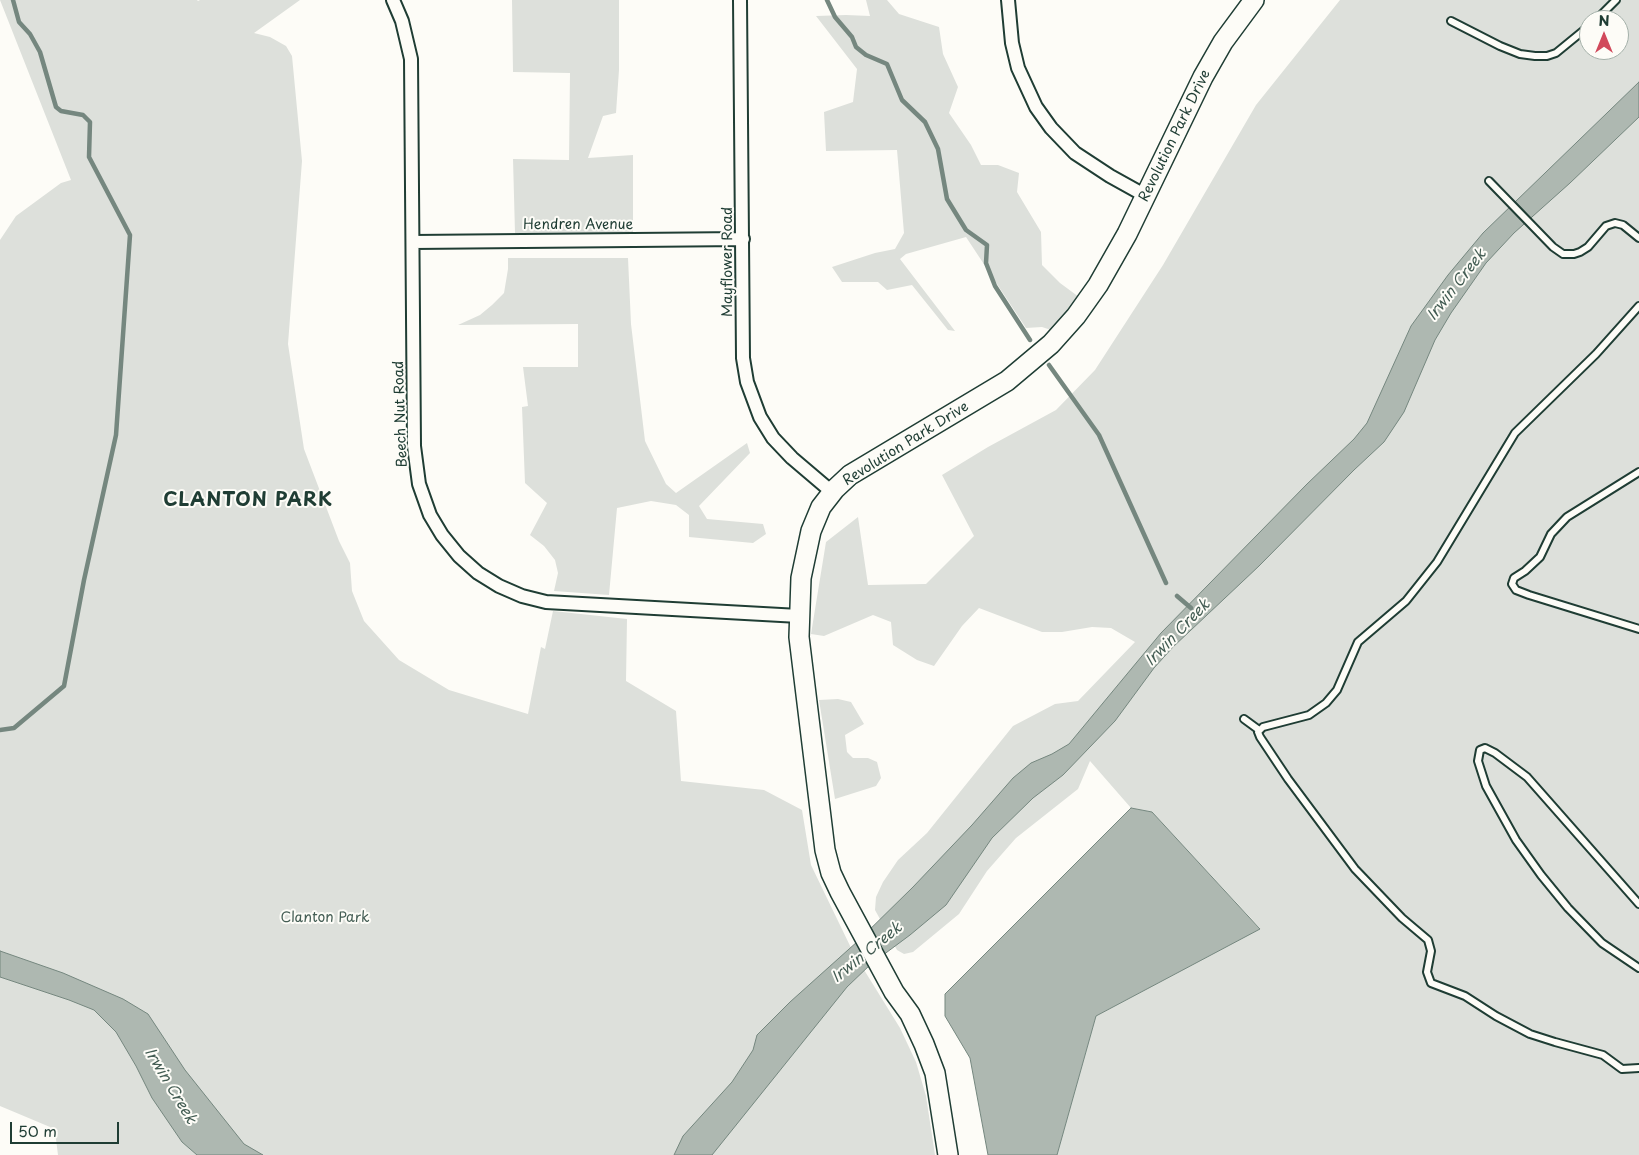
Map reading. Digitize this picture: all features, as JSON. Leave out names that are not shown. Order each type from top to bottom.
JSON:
[{"type":"street","name":"Beech Nut Road","points":[[393,0],[402,21],[411,59],[413,425],[419,484],[430,515],[442,535],[459,556],[478,573],[499,586],[522,596],[546,602],[799,616]]},
{"type":"street","name":"Mayflower Road","points":[[740,0],[743,358],[750,394],[760,417],[773,438],[792,458],[832,492]]},
{"type":"street","points":[[1008,0],[1012,43],[1018,68],[1036,107],[1051,128],[1075,153],[1110,176],[1146,196]]},
{"type":"street","name":"Revolution Park Drive","points":[[948,1155],[940,1098],[935,1073],[929,1058],[910,1014],[894,992],[856,924],[831,873],[825,850],[802,668],[799,616],[801,578],[811,531],[821,507],[832,492],[850,475],[1007,381],[1051,344],[1076,316],[1098,285],[1127,234],[1203,77],[1223,42],[1254,0]]},
{"type":"street","name":"Hendren Avenue","points":[[413,242],[743,239]]},
{"type":"lane","points":[[1606,10],[1616,0]]},
{"type":"lane","points":[[1451,21],[1504,48],[1535,56],[1547,56],[1556,53],[1579,34]]},
{"type":"lane","points":[[1489,181],[1553,247],[1566,254],[1574,254],[1584,250],[1606,226],[1612,224],[1623,225],[1639,238]]},
{"type":"lane","points":[[1259,730],[1263,727],[1309,715],[1326,703],[1337,690],[1358,642],[1406,601],[1437,562],[1515,433],[1596,354],[1639,306]]},
{"type":"lane","points":[[1639,472],[1567,517],[1551,534],[1540,556],[1513,580],[1512,584],[1516,590],[1524,594],[1639,629]]},
{"type":"lane","points":[[1244,719],[1259,730],[1260,738],[1283,772],[1355,869],[1402,918],[1428,940],[1431,951],[1427,972],[1431,983],[1464,996],[1530,1034],[1603,1055],[1622,1069],[1639,1068]]},
{"type":"lane","points":[[1639,904],[1527,777],[1495,753],[1485,748],[1480,750],[1478,761],[1486,786],[1516,840],[1541,875],[1568,908],[1602,943],[1639,968]]},
{"type":"green space","name":"Clanton Park","points":[[0,0],[300,0],[254,33],[270,37],[286,46],[292,56],[302,161],[288,344],[304,449],[339,541],[350,563],[352,591],[364,621],[399,660],[449,690],[528,714],[541,647],[545,649],[553,611],[627,619],[626,681],[676,711],[681,781],[764,790],[802,810],[811,865],[853,952],[900,1028],[916,1062],[926,1096],[935,1155],[58,1155],[56,1139],[50,1127],[0,1106],[0,240],[16,216],[61,183],[71,180]]},
{"type":"green space","points":[[512,0],[619,0],[619,70],[616,113],[603,116],[588,158],[633,155],[633,233],[515,233],[513,159],[569,160],[570,73],[513,72]]},
{"type":"green space","points":[[866,0],[887,0],[899,14],[939,27],[943,54],[958,87],[949,113],[971,145],[981,165],[998,165],[1019,173],[1017,192],[1041,232],[1042,265],[1060,283],[1079,297],[1065,316],[1051,330],[1042,327],[1026,328],[966,237],[906,254],[900,259],[955,331],[948,330],[912,285],[887,290],[878,282],[842,282],[832,267],[875,253],[895,249],[904,233],[897,150],[826,151],[824,112],[853,102],[857,69],[816,16],[870,16]]},
{"type":"green space","points":[[1340,0],[1639,0],[1639,1155],[1057,1155],[1096,1016],[1260,928],[1152,812],[1131,808],[1090,761],[1078,789],[1016,838],[987,871],[959,914],[913,952],[904,954],[897,950],[875,910],[876,897],[883,882],[898,860],[927,833],[1013,726],[1055,704],[1078,701],[1135,642],[1111,628],[1092,627],[1062,632],[1042,632],[979,608],[962,626],[934,666],[917,660],[893,645],[891,622],[873,615],[824,636],[811,634],[826,542],[858,517],[868,585],[926,584],[974,536],[942,475],[988,447],[1056,410],[1095,370],[1163,265],[1256,105]]},
{"type":"green space","points":[[508,258],[628,258],[631,324],[645,441],[666,484],[676,493],[747,443],[750,453],[699,506],[707,519],[763,524],[766,534],[753,543],[689,537],[689,515],[676,505],[651,501],[617,508],[609,595],[554,591],[558,573],[555,560],[544,546],[530,535],[547,503],[525,483],[522,407],[528,406],[523,367],[578,367],[578,324],[458,325],[480,315],[504,293]]},
{"type":"green space","points":[[838,699],[851,702],[864,724],[845,735],[847,752],[853,758],[868,758],[877,762],[881,778],[876,786],[835,799],[819,700]]},
{"type":"water","name":"Irwin Creek","points":[[1639,82],[1639,117],[1514,233],[1486,263],[1451,313],[1435,340],[1404,412],[1384,442],[1259,566],[1173,647],[1154,668],[1115,721],[1063,775],[1033,798],[992,838],[946,905],[871,964],[847,987],[712,1155],[674,1155],[683,1136],[732,1082],[753,1050],[757,1035],[913,887],[972,825],[1013,778],[1031,763],[1069,744],[1161,633],[1307,484],[1354,439],[1367,423],[1411,326],[1448,275],[1483,233]]},
{"type":"water","points":[[1131,808],[1152,812],[1260,929],[1096,1016],[1057,1155],[988,1155],[970,1058],[945,1016],[945,994]]},
{"type":"water","name":"Irwin Creek","points":[[0,951],[63,973],[123,999],[148,1014],[185,1070],[244,1144],[263,1155],[197,1155],[182,1142],[152,1098],[116,1032],[94,1010],[0,977]]},
{"type":"waterway","points":[[0,730],[14,728],[64,686],[84,580],[116,435],[130,235],[89,157],[90,122],[83,115],[61,111],[56,107],[40,52],[30,34],[19,22],[13,0]]},
{"type":"waterway","points":[[827,0],[835,17],[852,37],[856,47],[866,55],[887,64],[902,100],[925,122],[938,149],[947,199],[966,230],[987,245],[986,263],[995,286],[1030,340]]},
{"type":"waterway","points":[[1049,365],[1099,435],[1166,583]]},
{"type":"waterway","name":"Irwin Creek","points":[[1177,596],[1191,608]]},
{"type":"district","name":"CLANTON PARK","points":[[248,501]]}]
